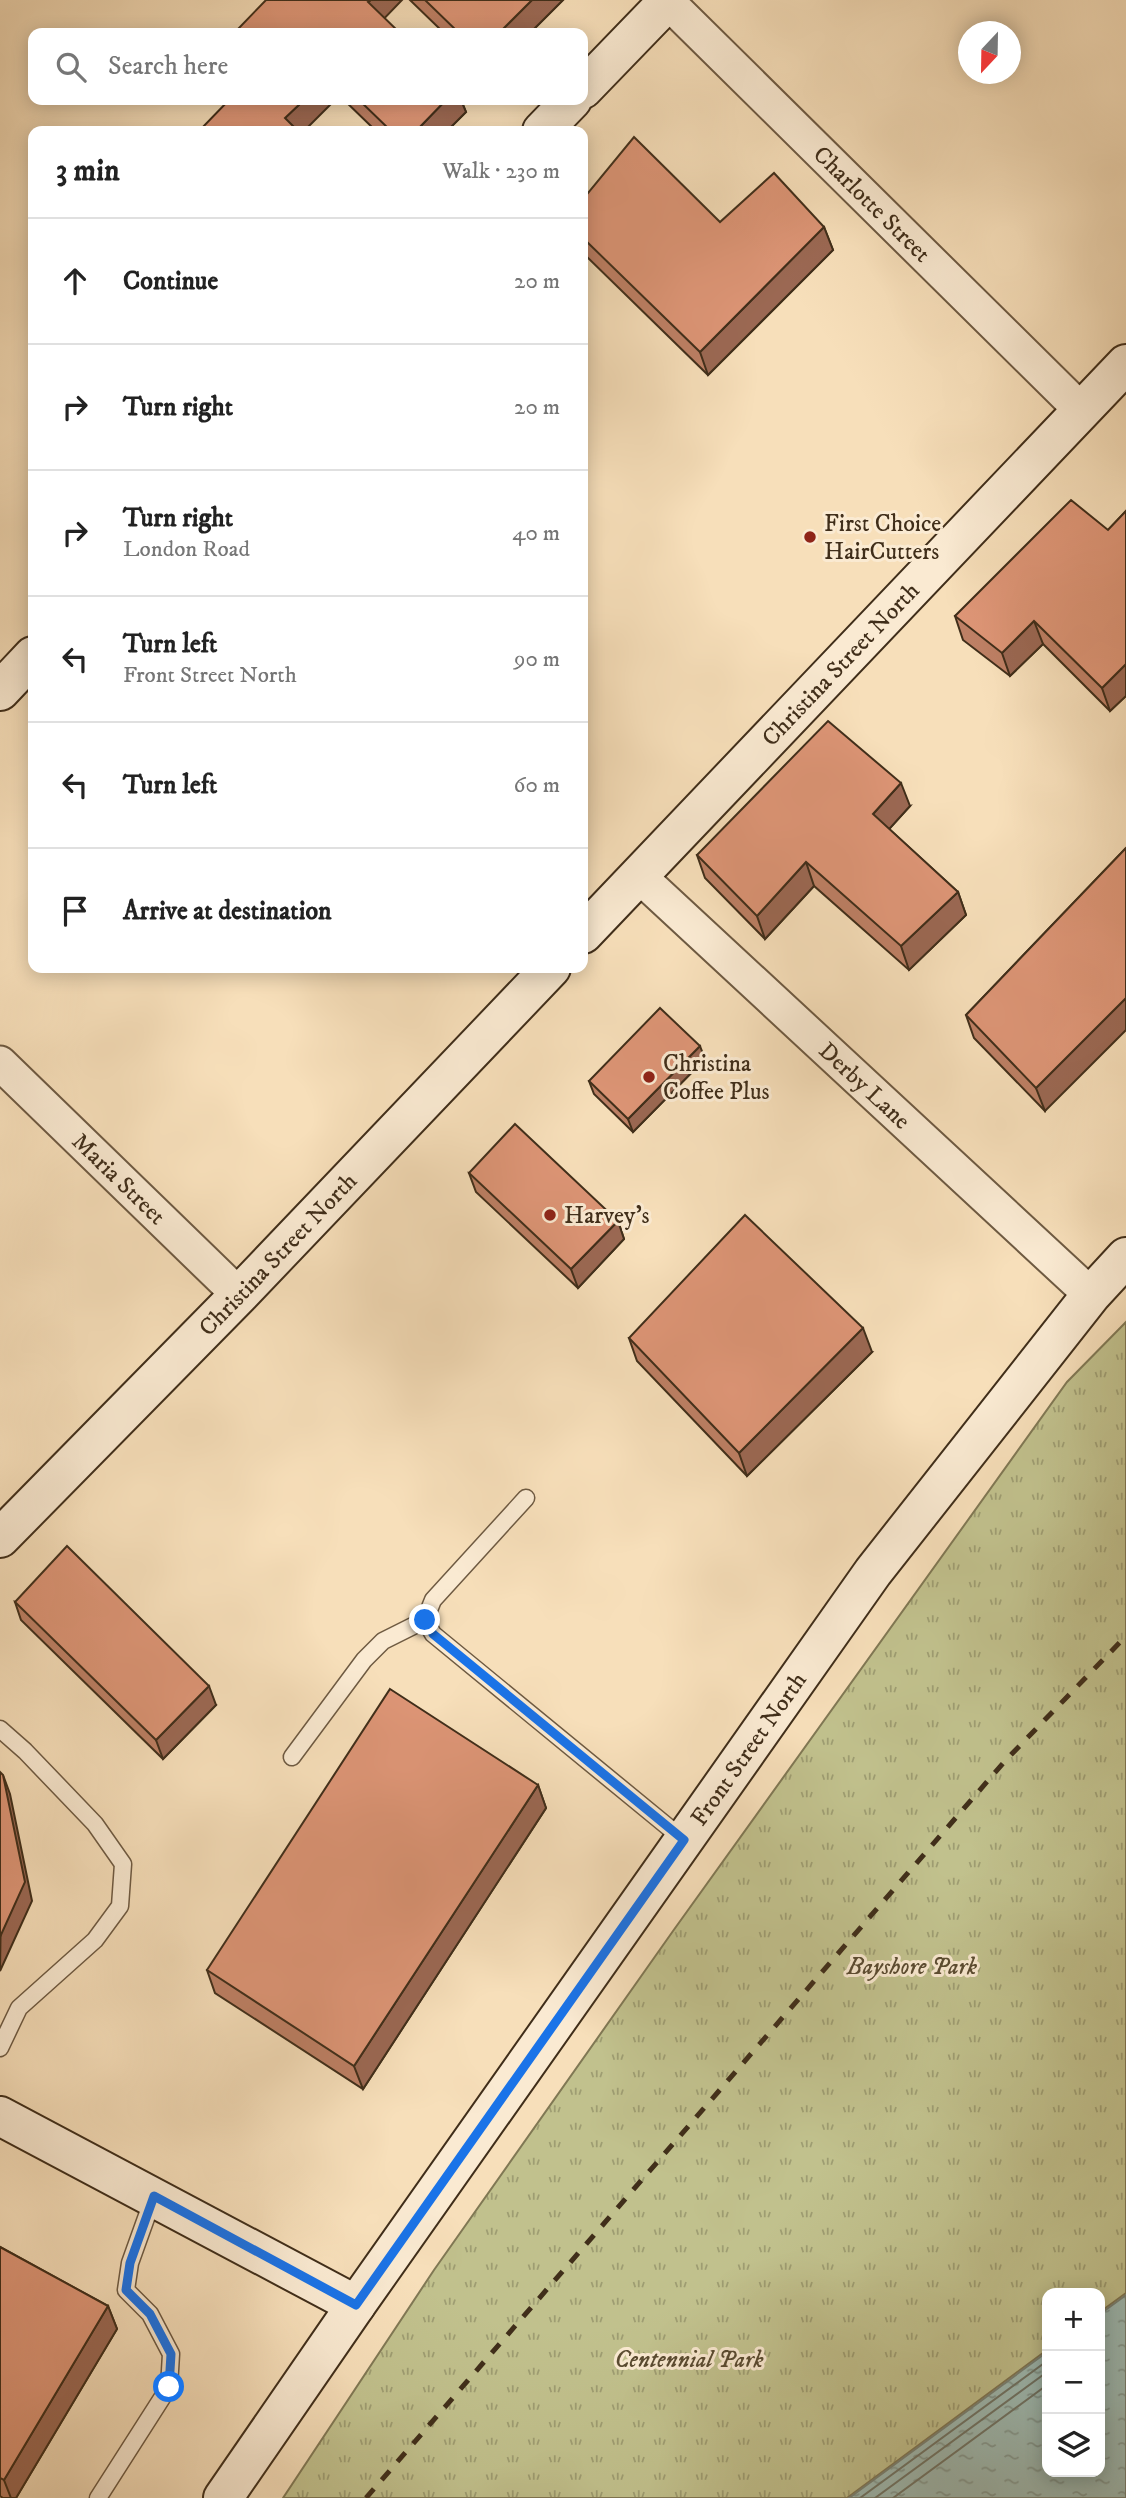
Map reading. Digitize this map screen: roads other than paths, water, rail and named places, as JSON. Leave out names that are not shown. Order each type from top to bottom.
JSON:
[{"type":"street","points":[[588,84],[667,1]]},
{"type":"street","name":"Charlotte Street","points":[[667,1],[1080,410]]},
{"type":"street","points":[[547,126],[567,105]]},
{"type":"street","name":"Christina Street North","points":[[588,929],[1080,410],[1126,365]]},
{"type":"street","points":[[0,691],[28,661]]},
{"type":"street","name":"Derby Lane","points":[[639,876],[1091,1295]]},
{"type":"street","name":"Christina Street North","points":[[0,1538],[239,1295],[546,973]]},
{"type":"street","name":"Maria Street","points":[[0,1063],[239,1295]]},
{"type":"street","name":"Front Street North","points":[[223,2498],[873,1572],[1091,1295],[1126,1257]]},
{"type":"street","points":[[0,2116],[356,2305]]},
{"type":"lane","points":[[292,1757],[364,1660],[383,1641],[425,1620],[433,1600],[526,1498]]},
{"type":"lane","points":[[425,1620],[433,1634],[684,1840]]},
{"type":"lane","points":[[0,1729],[25,1751],[95,1824],[123,1864],[120,1906],[95,1940],[19,2008],[0,2048]]},
{"type":"lane","points":[[98,2498],[169,2387],[171,2354],[150,2314],[126,2290],[130,2263],[154,2196]]},
{"type":"water","points":[[1126,2295],[1126,2498],[849,2498],[1042,2356],[1042,2477],[1105,2477],[1105,2310]]},
{"type":"railway","points":[[366,2498],[1005,1761],[1126,1636]]},
{"type":"place","name":"First Choice HairCutters","points":[[810,537]]},
{"type":"place","name":"Christina Coffee Plus","points":[[649,1077]]},
{"type":"place","name":"Harvey's","points":[[550,1215]]},
{"type":"park label","name":"Bayshore Park","points":[[912,1966]]},
{"type":"park label","name":"Centennial Park","points":[[689,2359]]}]
